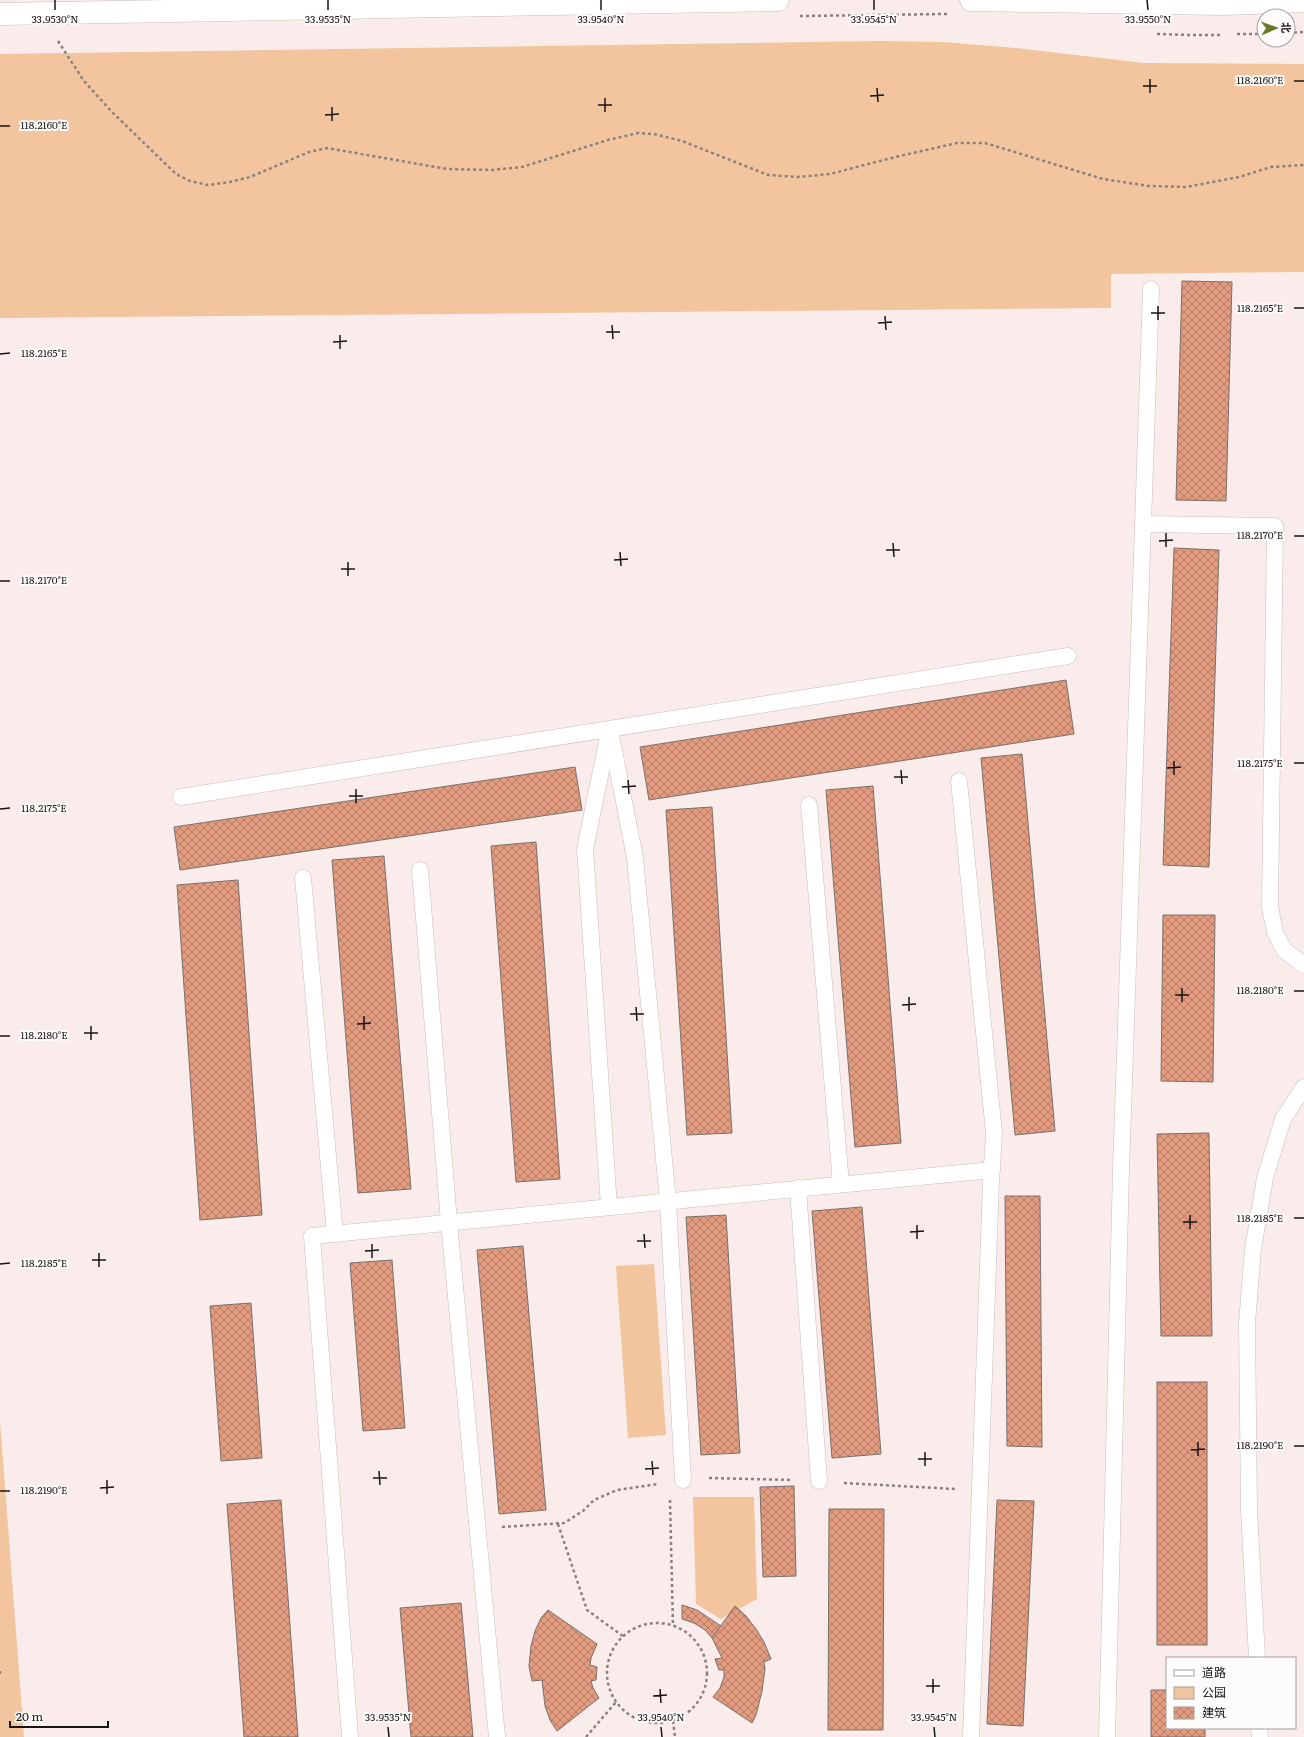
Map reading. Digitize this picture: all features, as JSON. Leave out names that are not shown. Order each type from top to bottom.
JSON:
[{"type":"street","points":[[0,14],[778,0]]},
{"type":"street","points":[[971,0],[1224,4],[1304,1]]},
{"type":"lane","points":[[1107,1737],[1121,1170],[1151,289]]},
{"type":"lane","points":[[1143,524],[1275,526],[1270,907],[1275,932],[1284,950],[1304,965]]},
{"type":"lane","points":[[181,797],[1068,656]]},
{"type":"lane","points":[[610,730],[635,858],[668,1201],[676,1481]]},
{"type":"lane","points":[[609,1207],[585,849],[610,730]]},
{"type":"lane","points":[[959,781],[994,1133],[971,1737]]},
{"type":"lane","points":[[809,805],[841,1184]]},
{"type":"lane","points":[[420,870],[449,1222],[497,1737]]},
{"type":"lane","points":[[303,878],[335,1234]]},
{"type":"lane","points":[[1257,1657],[1249,1510],[1247,1323],[1253,1250],[1265,1178],[1283,1119],[1304,1087]]},
{"type":"lane","points":[[350,1737],[312,1236],[992,1170]]},
{"type":"lane","points":[[798,1188],[819,1481]]},
{"type":"path","points":[[57,40],[84,81],[111,111],[176,174],[190,181],[208,185],[250,177],[309,152],[327,148],[447,169],[491,170],[522,168],[608,140],[638,133],[654,134],[682,141],[768,175],[797,176],[830,174],[957,143],[985,143],[1103,180],[1149,186],[1186,187],[1239,176],[1272,167],[1304,165]]},
{"type":"path","points":[[478,1529],[564,1523],[583,1511],[594,1500],[617,1490],[676,1481],[749,1478],[980,1490]]},
{"type":"path","points":[[673,1626],[676,1481]]},
{"type":"path","points":[[558,1524],[588,1610],[624,1637]]},
{"type":"path","points":[[663,1623],[673,1626],[680,1628],[693,1638],[703,1653],[708,1669],[706,1686],[698,1702],[687,1713],[673,1721],[658,1723],[642,1721],[628,1713],[616,1702],[610,1687],[608,1672],[610,1656],[618,1642],[631,1631],[646,1624],[663,1623]]},
{"type":"path","points":[[0,1671],[0,1677]]},
{"type":"path","points":[[586,1737],[616,1702]]},
{"type":"path","points":[[673,1721],[675,1737]]},
{"type":"green space","points":[[879,41],[943,42],[1016,48],[1144,63],[1304,64],[1304,272],[1111,274],[1111,308],[0,318],[0,54]]},
{"type":"green space","points":[[654,1264],[666,1435],[628,1438],[616,1266]]},
{"type":"green space","points":[[0,1423],[2,1447],[24,1737],[0,1737]]},
{"type":"green space","points":[[693,1497],[754,1497],[757,1599],[721,1619],[696,1604]]},
{"type":"building","points":[[1182,281],[1232,282],[1226,501],[1176,500]]},
{"type":"building","points":[[1174,548],[1219,550],[1209,867],[1163,865]]},
{"type":"building","points":[[1066,680],[1074,734],[649,800],[640,747]]},
{"type":"building","points":[[1022,754],[1055,1131],[1015,1135],[981,758]]},
{"type":"building","points":[[575,767],[582,810],[180,870],[174,827]]},
{"type":"building","points":[[873,786],[901,1143],[855,1147],[826,790]]},
{"type":"building","points":[[712,807],[732,1133],[687,1135],[666,810]]},
{"type":"building","points":[[536,842],[560,1179],[516,1182],[491,846]]},
{"type":"building","points":[[384,856],[411,1189],[358,1193],[332,860]]},
{"type":"building","points":[[238,880],[262,1215],[200,1220],[177,885]]},
{"type":"building","points":[[1163,915],[1215,915],[1213,1082],[1161,1081]]},
{"type":"building","points":[[1209,1133],[1212,1336],[1161,1336],[1157,1134]]},
{"type":"building","points":[[1005,1196],[1040,1196],[1042,1447],[1007,1446]]},
{"type":"building","points":[[862,1207],[881,1454],[832,1458],[812,1211]]},
{"type":"building","points":[[726,1215],[740,1453],[701,1455],[686,1217]]},
{"type":"building","points":[[523,1246],[546,1510],[499,1514],[477,1250]]},
{"type":"building","points":[[392,1260],[405,1428],[363,1431],[350,1263]]},
{"type":"building","points":[[251,1303],[262,1458],[221,1461],[210,1306]]},
{"type":"building","points":[[1157,1382],[1207,1382],[1207,1645],[1157,1645]]},
{"type":"building","points":[[794,1486],[796,1576],[763,1577],[760,1487]]},
{"type":"building","points":[[281,1500],[298,1737],[244,1737],[227,1504]]},
{"type":"building","points":[[997,1500],[1034,1501],[1023,1726],[987,1724]]},
{"type":"building","points":[[829,1509],[884,1509],[883,1730],[828,1730]]},
{"type":"building","points":[[461,1603],[473,1737],[411,1737],[400,1608]]},
{"type":"building","points":[[682,1605],[697,1610],[721,1626],[712,1638],[705,1630],[694,1623],[682,1619]]},
{"type":"building","points":[[735,1606],[746,1616],[756,1629],[764,1642],[771,1659],[764,1662],[765,1669],[762,1691],[756,1715],[752,1723],[713,1697],[720,1688],[724,1677],[724,1670],[719,1670],[715,1659],[722,1658],[712,1638]]},
{"type":"building","points":[[548,1610],[597,1644],[591,1658],[590,1665],[597,1667],[596,1680],[591,1681],[599,1698],[557,1731],[550,1720],[545,1706],[542,1680],[532,1681],[529,1666],[531,1646],[535,1631],[541,1618]]},
{"type":"building","points":[[1151,1690],[1166,1690],[1166,1729],[1205,1729],[1205,1737],[1151,1737]]}]
